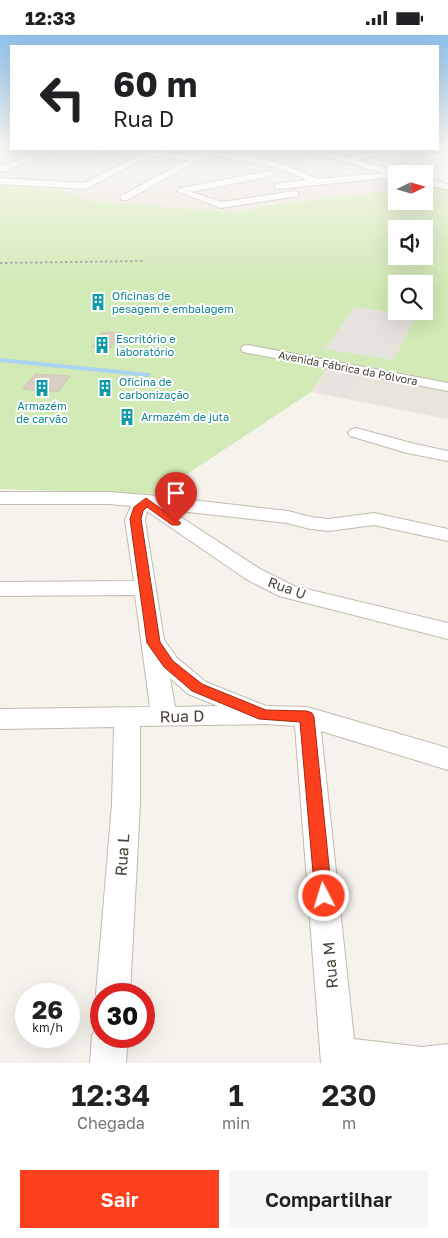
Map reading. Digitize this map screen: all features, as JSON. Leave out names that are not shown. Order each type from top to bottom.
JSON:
[{"type":"street","points":[[124,198],[135,192]]},
{"type":"street","points":[[184,192],[217,205],[295,194]]},
{"type":"street","points":[[200,199],[217,195]]},
{"type":"street","name":"Avenida Fábrica da Pólvora","points":[[248,349],[448,387]]},
{"type":"street","points":[[356,433],[413,449],[448,456]]},
{"type":"street","points":[[0,498],[109,498],[146,501],[288,517],[310,523],[329,525],[374,519],[448,535]]},
{"type":"street","points":[[146,501],[138,510],[135,519],[164,716]]},
{"type":"street","name":"Rua U","points":[[146,501],[190,533],[253,574],[287,591],[448,631]]},
{"type":"street","points":[[0,589],[146,588]]},
{"type":"street","points":[[154,643],[169,664],[197,688],[264,715]]},
{"type":"street","name":"Rua D","points":[[0,719],[264,715],[307,717],[448,759]]},
{"type":"street","name":"Rua L","points":[[114,983],[126,804],[127,717]]},
{"type":"street","name":"Rua M","points":[[307,717],[339,1059]]},
{"type":"street","points":[[108,1063],[109,1048]]},
{"type":"street","points":[[339,1059],[417,1063]]},
{"type":"street","points":[[426,1063],[448,1062]]},
{"type":"shaded area","points":[[68,192],[379,192],[267,205],[242,213],[92,201]]},
{"type":"shaded area","points":[[354,307],[388,312],[388,320],[416,320],[393,360],[325,349]]},
{"type":"shaded area","points":[[331,362],[448,384],[448,419],[311,392]]},
{"type":"shaded area","points":[[330,373],[359,379],[344,398],[317,393]]},
{"type":"green space","points":[[0,192],[68,192],[92,201],[242,213],[267,205],[379,192],[388,192],[388,210],[433,210],[433,192],[448,192],[448,384],[331,362],[311,392],[157,494],[0,489]]},
{"type":"building","points":[[102,332],[121,333],[111,348],[92,347]]},
{"type":"building","points":[[35,374],[70,376],[58,392],[23,389]]},
{"type":"waterway","points":[[0,360],[149,375]]},
{"type":"railway","points":[[0,263],[143,261]]},
{"type":"place","name":"Oficinas de pesagem e embalagem","points":[[98,302]]},
{"type":"place","name":"Escritório e laboratório","points":[[102,345]]},
{"type":"place","name":"Armazém de carvão","points":[[42,388]]},
{"type":"place","name":"Oficina de carbonização","points":[[105,388]]},
{"type":"place","name":"Armazém de juta","points":[[127,417]]},
{"type":"route","points":[[176,523],[146,501],[138,510],[135,519],[154,643],[169,664],[197,688],[264,715],[307,717],[324,896]]}]
